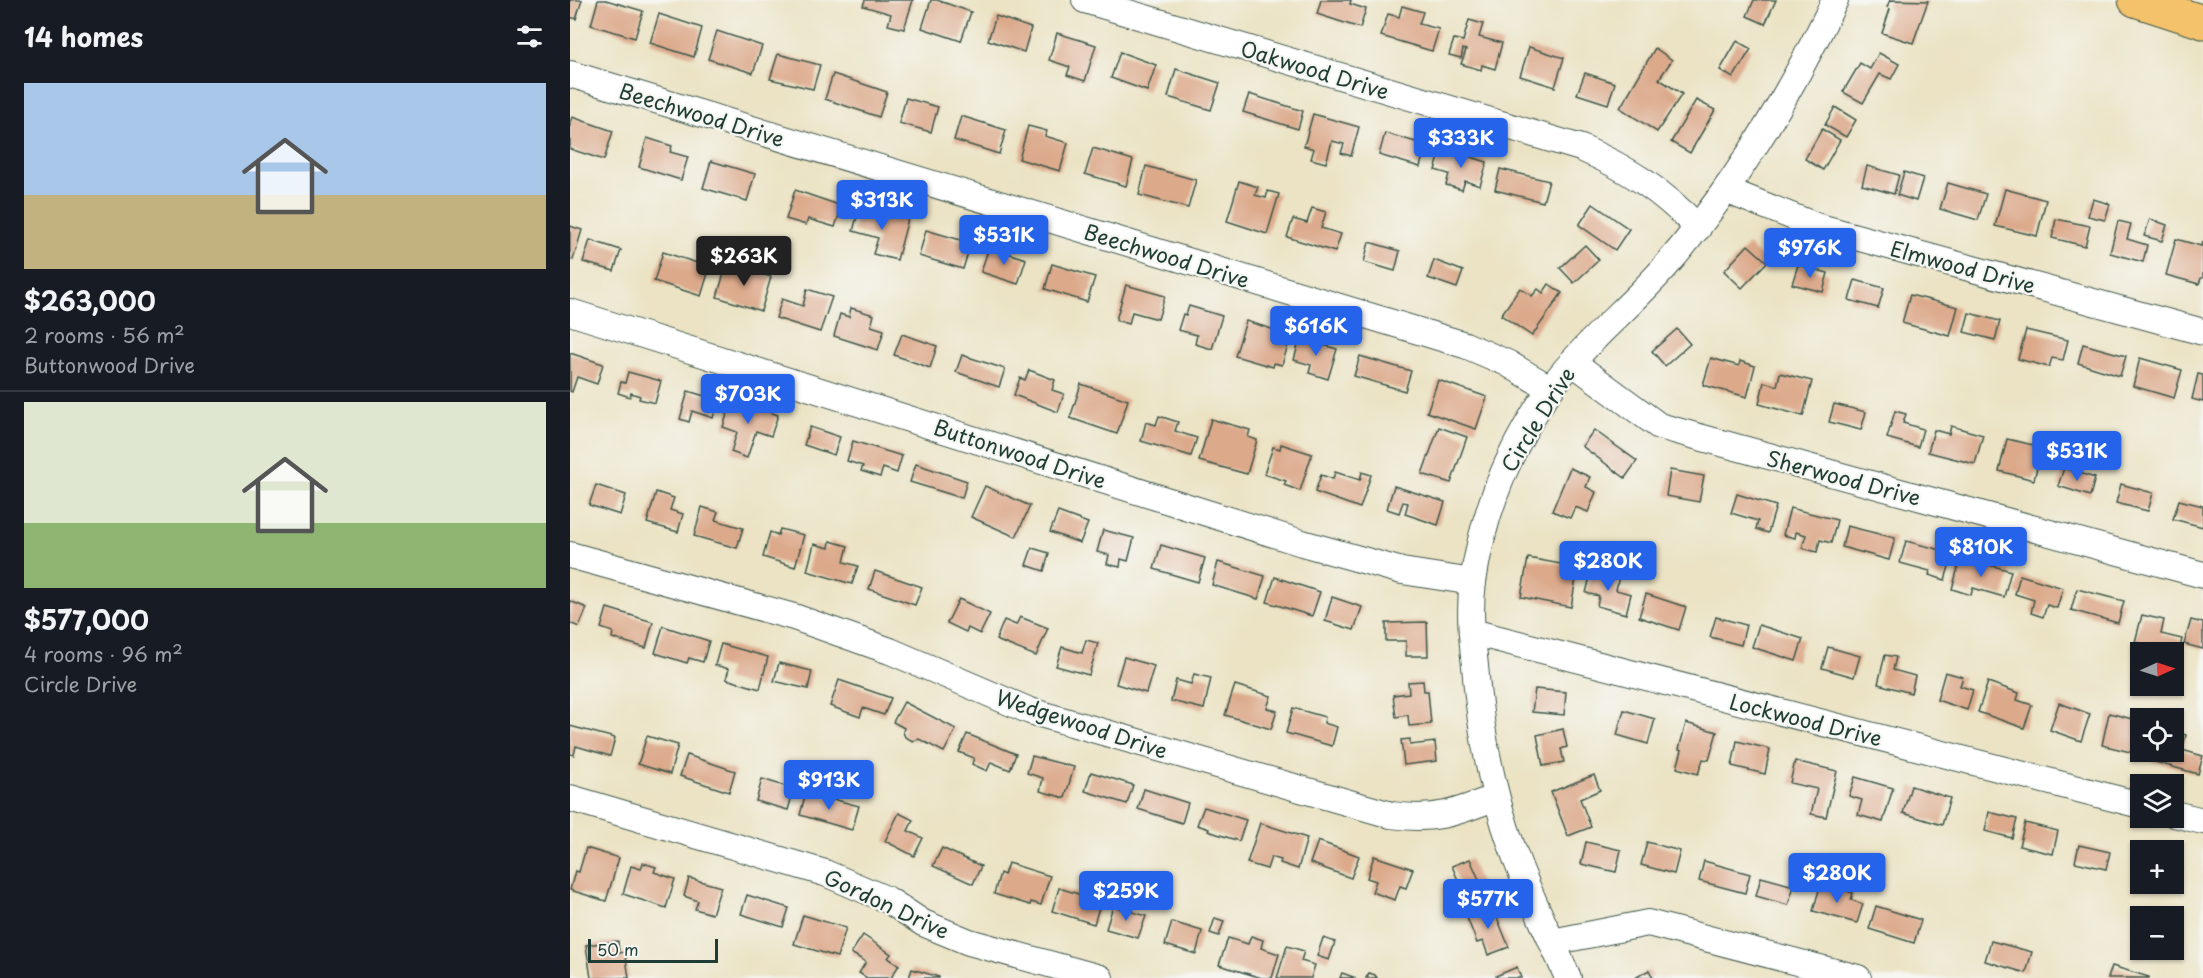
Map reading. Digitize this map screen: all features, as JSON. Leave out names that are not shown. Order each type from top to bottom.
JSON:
[{"type":"highway","points":[[2135,0],[2203,22]]},
{"type":"street","name":"Oakwood Drive","points":[[1085,0],[1581,148],[1614,163],[1649,184],[1674,204],[1698,228]]},
{"type":"street","name":"Circle Drive","points":[[1568,978],[1513,852],[1484,749],[1472,632],[1473,582],[1485,521],[1497,486],[1513,452],[1551,389],[1585,346],[1663,269],[1698,228],[1726,190],[1797,76],[1835,0]]},
{"type":"street","name":"Beechwood Drive","points":[[570,74],[1465,345],[1507,363],[1551,389]]},
{"type":"street","name":"Elmwood Drive","points":[[1726,190],[1816,226],[2203,332]]},
{"type":"street","name":"Buttonwood Drive","points":[[570,312],[1302,543],[1402,571],[1473,582]]},
{"type":"street","name":"Sherwood Drive","points":[[1572,362],[1659,426],[2203,575]]},
{"type":"street","name":"Wedgewood Drive","points":[[570,555],[794,617],[890,651],[1030,711],[1391,815],[1414,818],[1437,817],[1461,811],[1496,797]]},
{"type":"street","name":"Lockwood Drive","points":[[1472,632],[2130,802]]},
{"type":"street","name":"Gordon Drive","points":[[570,798],[825,873],[888,900],[923,923],[969,942],[1100,978]]},
{"type":"street","points":[[2184,816],[2203,821]]},
{"type":"street","points":[[1552,942],[1648,923],[1858,978]]},
{"type":"building","points":[[570,0],[582,0],[576,19],[570,17]]},
{"type":"building","points":[[598,0],[606,0],[643,11],[635,38],[591,25]]},
{"type":"building","points":[[865,0],[913,0],[904,29],[888,25],[891,14],[863,6]]},
{"type":"building","points":[[931,0],[971,12],[961,41],[922,28]]},
{"type":"building","points":[[1321,0],[1351,0],[1350,4],[1366,9],[1360,28],[1317,14]]},
{"type":"building","points":[[1754,0],[1776,0],[1765,24],[1747,16]]},
{"type":"building","points":[[1890,0],[1928,1],[1913,43],[1882,33],[1890,9],[1887,7]]},
{"type":"building","points":[[1402,6],[1423,12],[1419,24],[1439,29],[1432,51],[1381,36],[1388,14],[1399,17]]},
{"type":"building","points":[[659,14],[702,28],[694,57],[650,43]]},
{"type":"building","points":[[996,16],[1031,28],[1024,52],[988,40]]},
{"type":"building","points":[[1469,20],[1483,24],[1479,37],[1502,43],[1495,69],[1482,65],[1481,70],[1461,64],[1466,50],[1463,49],[1461,58],[1449,55],[1454,39],[1463,41]]},
{"type":"building","points":[[717,31],[762,46],[753,73],[708,59]]},
{"type":"building","points":[[1057,33],[1096,45],[1085,81],[1067,75],[1070,67],[1049,60]]},
{"type":"building","points":[[1737,41],[1751,49],[1733,78],[1720,70]]},
{"type":"building","points":[[1529,47],[1564,58],[1555,87],[1520,76]]},
{"type":"building","points":[[1655,48],[1672,60],[1659,79],[1682,94],[1657,132],[1620,108]]},
{"type":"building","points":[[1120,52],[1156,65],[1147,91],[1111,78]]},
{"type":"building","points":[[1879,53],[1899,64],[1891,79],[1880,74],[1863,103],[1843,92],[1860,63],[1870,69]]},
{"type":"building","points":[[778,54],[820,65],[813,89],[770,79]]},
{"type":"building","points":[[1176,69],[1220,83],[1211,110],[1168,97]]},
{"type":"building","points":[[1585,73],[1615,83],[1608,104],[1577,94]]},
{"type":"building","points":[[833,74],[887,92],[879,117],[825,99]]},
{"type":"building","points":[[1249,94],[1303,111],[1298,129],[1243,112]]},
{"type":"building","points":[[906,98],[938,107],[931,132],[899,123]]},
{"type":"building","points":[[1696,100],[1715,110],[1690,153],[1671,142]]},
{"type":"building","points":[[1835,107],[1856,120],[1846,137],[1825,125]]},
{"type":"building","points":[[1313,114],[1359,127],[1351,156],[1341,153],[1344,144],[1332,141],[1326,163],[1311,159],[1314,149],[1304,146]]},
{"type":"building","points":[[961,116],[1006,130],[999,154],[954,140]]},
{"type":"building","points":[[572,117],[613,131],[604,160],[570,149]]},
{"type":"building","points":[[1028,126],[1047,131],[1045,136],[1068,143],[1060,171],[1019,159]]},
{"type":"building","points":[[1822,129],[1840,140],[1823,170],[1805,159]]},
{"type":"building","points":[[1385,133],[1426,145],[1420,167],[1379,155]]},
{"type":"building","points":[[647,138],[672,146],[670,152],[688,157],[681,180],[639,167]]},
{"type":"building","points":[[1093,148],[1133,160],[1126,186],[1085,174]]},
{"type":"building","points":[[1442,148],[1487,162],[1480,186],[1465,181],[1462,190],[1446,185],[1449,174],[1435,170]]},
{"type":"building","points":[[711,161],[755,174],[747,201],[703,188]]},
{"type":"building","points":[[1146,166],[1196,180],[1188,208],[1139,195]]},
{"type":"building","points":[[1867,166],[1899,175],[1894,194],[1862,185]]},
{"type":"building","points":[[1500,169],[1549,181],[1543,202],[1495,190]]},
{"type":"building","points":[[1904,172],[1923,178],[1916,201],[1897,195]]},
{"type":"building","points":[[1239,181],[1258,187],[1255,195],[1266,198],[1268,191],[1279,194],[1267,234],[1227,221]]},
{"type":"building","points":[[1948,183],[1986,194],[1978,220],[1940,209]]},
{"type":"building","points":[[2005,189],[2046,200],[2037,236],[1995,226]]},
{"type":"building","points":[[795,190],[842,206],[835,227],[808,219],[806,225],[786,219]]},
{"type":"building","points":[[2093,199],[2110,204],[2105,220],[2088,216]]},
{"type":"building","points":[[1593,204],[1629,229],[1615,250],[1579,225]]},
{"type":"building","points":[[860,206],[908,219],[897,260],[873,254],[878,238],[853,231]]},
{"type":"building","points":[[1312,208],[1326,212],[1321,228],[1341,234],[1335,252],[1287,237],[1293,219],[1307,223]]},
{"type":"building","points":[[2056,219],[2090,226],[2085,246],[2052,238]]},
{"type":"building","points":[[2150,219],[2167,225],[2162,241],[2144,236]]},
{"type":"building","points":[[2118,221],[2131,224],[2127,239],[2147,245],[2143,262],[2110,253]]},
{"type":"building","points":[[570,226],[582,230],[573,260],[570,259]]},
{"type":"building","points":[[926,230],[971,243],[963,269],[919,256]]},
{"type":"building","points":[[2176,239],[2201,246],[2203,242],[2203,278],[2199,284],[2166,275]]},
{"type":"building","points":[[590,240],[621,250],[614,271],[583,262]]},
{"type":"building","points":[[1369,242],[1400,251],[1395,271],[1364,262]]},
{"type":"building","points":[[1585,245],[1599,260],[1574,283],[1560,268]]},
{"type":"building","points":[[1748,245],[1767,262],[1742,288],[1724,271]]},
{"type":"building","points":[[989,247],[1026,259],[1018,284],[981,272]]},
{"type":"building","points":[[663,252],[710,267],[701,296],[654,281]]},
{"type":"building","points":[[1434,260],[1463,271],[1457,288],[1428,278]]},
{"type":"building","points":[[727,263],[771,277],[761,311],[717,297]]},
{"type":"building","points":[[1052,264],[1095,277],[1087,302],[1045,289]]},
{"type":"building","points":[[1798,265],[1828,273],[1823,292],[1792,284]]},
{"type":"building","points":[[1855,280],[1884,288],[1878,308],[1849,300]]},
{"type":"building","points":[[1549,284],[1562,293],[1532,336],[1501,315],[1520,288],[1532,296],[1538,289],[1543,293]]},
{"type":"building","points":[[1126,285],[1165,296],[1158,319],[1132,312],[1129,324],[1116,320]]},
{"type":"building","points":[[807,289],[832,297],[820,332],[776,318],[782,299],[803,306]]},
{"type":"building","points":[[1910,295],[1958,307],[1950,336],[1902,323]]},
{"type":"building","points":[[1189,306],[1222,316],[1212,349],[1195,344],[1197,335],[1178,330],[1183,314],[1186,315]]},
{"type":"building","points":[[851,308],[874,315],[871,326],[884,330],[878,350],[834,336],[840,314],[849,317]]},
{"type":"building","points":[[1969,313],[2000,321],[1995,340],[1964,332]]},
{"type":"building","points":[[1246,321],[1291,335],[1282,365],[1274,363],[1273,367],[1235,356]]},
{"type":"building","points":[[1677,329],[1690,344],[1665,366],[1652,351]]},
{"type":"building","points":[[2026,330],[2068,340],[2063,360],[2052,358],[2049,367],[2018,359]]},
{"type":"building","points":[[902,334],[937,346],[930,368],[894,355]]},
{"type":"building","points":[[1300,338],[1337,349],[1328,379],[1309,373],[1311,365],[1294,360]]},
{"type":"building","points":[[2083,344],[2126,356],[2120,376],[2078,363]]},
{"type":"building","points":[[570,353],[603,364],[597,384],[577,377],[572,392],[570,391]]},
{"type":"building","points":[[962,355],[1005,369],[999,387],[956,372]]},
{"type":"building","points":[[1360,356],[1411,371],[1405,391],[1354,376]]},
{"type":"building","points":[[1711,358],[1739,366],[1740,361],[1755,366],[1747,397],[1703,385]]},
{"type":"building","points":[[2140,358],[2182,370],[2174,398],[2133,386]]},
{"type":"building","points":[[1029,370],[1055,380],[1052,390],[1064,394],[1058,412],[1014,395],[1020,378],[1025,380]]},
{"type":"building","points":[[628,372],[661,381],[655,403],[639,399],[640,396],[631,393],[630,397],[618,393],[621,382],[625,383]]},
{"type":"building","points":[[1780,373],[1812,381],[1803,416],[1759,404],[1764,382],[1777,386]]},
{"type":"building","points":[[2198,374],[2203,375],[2203,402],[2192,399]]},
{"type":"building","points":[[1438,380],[1487,397],[1476,429],[1427,412]]},
{"type":"building","points":[[1081,384],[1128,400],[1117,434],[1070,418]]},
{"type":"building","points":[[688,391],[718,400],[713,418],[692,411],[689,422],[680,419]]},
{"type":"building","points":[[732,399],[778,415],[771,436],[756,431],[747,458],[731,452],[737,432],[723,427]]},
{"type":"building","points":[[1834,404],[1866,412],[1861,430],[1829,422]]},
{"type":"building","points":[[1895,411],[1906,414],[1903,423],[1923,429],[1918,447],[1887,438]]},
{"type":"building","points":[[1159,416],[1178,422],[1175,431],[1197,438],[1191,456],[1141,441],[1146,422],[1156,425]]},
{"type":"building","points":[[1211,419],[1250,430],[1248,437],[1257,440],[1247,474],[1199,461]]},
{"type":"building","points":[[1951,426],[1983,435],[1975,464],[1928,452],[1934,430],[1949,434]]},
{"type":"building","points":[[810,427],[840,437],[834,455],[804,445]]},
{"type":"building","points":[[1439,427],[1467,437],[1451,483],[1422,474]]},
{"type":"building","points":[[1594,430],[1637,461],[1625,478],[1582,446]]},
{"type":"building","points":[[2007,439],[2042,447],[2034,480],[1999,471]]},
{"type":"building","points":[[853,441],[902,456],[897,473],[883,468],[880,477],[861,471],[863,466],[847,461]]},
{"type":"building","points":[[1281,444],[1312,454],[1300,491],[1284,485],[1286,481],[1264,474],[1273,447],[1280,449]]},
{"type":"building","points":[[916,464],[967,481],[962,498],[910,482]]},
{"type":"building","points":[[1570,468],[1590,477],[1586,487],[1596,492],[1588,512],[1575,507],[1570,518],[1552,511]]},
{"type":"building","points":[[2064,468],[2095,478],[2090,496],[2058,486]]},
{"type":"building","points":[[1670,470],[1704,476],[1699,502],[1666,496]]},
{"type":"building","points":[[1335,472],[1360,480],[1362,472],[1371,475],[1360,508],[1315,492],[1321,475],[1333,479]]},
{"type":"building","points":[[2121,484],[2153,493],[2148,511],[2116,503]]},
{"type":"building","points":[[596,485],[626,495],[620,515],[589,505]]},
{"type":"building","points":[[985,486],[1030,506],[1016,537],[971,517]]},
{"type":"building","points":[[1394,486],[1445,502],[1438,525],[1405,514],[1408,503],[1403,502],[1399,513],[1387,509]]},
{"type":"building","points":[[656,492],[674,498],[670,510],[683,514],[678,532],[647,523]]},
{"type":"building","points":[[1737,494],[1776,506],[1768,533],[1756,529],[1758,521],[1731,513]]},
{"type":"building","points":[[2179,500],[2203,506],[2203,527],[2173,519]]},
{"type":"building","points":[[702,507],[718,512],[715,520],[743,528],[737,548],[694,536]]},
{"type":"building","points":[[1790,508],[1837,520],[1831,543],[1820,540],[1817,552],[1802,548],[1806,535],[1796,532],[1795,538],[1783,535]]},
{"type":"building","points":[[1058,512],[1088,523],[1080,543],[1050,532]]},
{"type":"building","points":[[1847,526],[1895,538],[1889,560],[1842,547]]},
{"type":"building","points":[[780,529],[804,535],[795,567],[763,557],[770,532],[778,535]]},
{"type":"building","points":[[1103,530],[1134,538],[1128,561],[1121,559],[1120,567],[1107,564],[1109,555],[1097,552]]},
{"type":"building","points":[[830,541],[848,546],[844,562],[858,566],[852,584],[807,571],[814,544],[829,548]]},
{"type":"building","points":[[1906,541],[1953,553],[1945,580],[1929,575],[1930,571],[1900,563]]},
{"type":"building","points":[[1161,545],[1205,558],[1198,582],[1154,569]]},
{"type":"building","points":[[1032,548],[1049,553],[1044,571],[1026,565]]},
{"type":"building","points":[[1961,557],[2011,571],[2004,597],[1973,588],[1971,595],[1952,589]]},
{"type":"building","points":[[1528,558],[1578,567],[1571,607],[1521,597]]},
{"type":"building","points":[[1218,562],[1265,576],[1258,599],[1212,585]]},
{"type":"building","points":[[1592,569],[1619,576],[1616,590],[1631,594],[1626,614],[1597,606],[1599,596],[1586,593]]},
{"type":"building","points":[[875,571],[922,587],[915,605],[869,589]]},
{"type":"building","points":[[2020,575],[2063,588],[2057,608],[2047,605],[2043,617],[2031,613],[2034,600],[2015,594]]},
{"type":"building","points":[[1275,577],[1320,592],[1312,616],[1267,602]]},
{"type":"building","points":[[2077,589],[2124,601],[2118,623],[2071,610]]},
{"type":"building","points":[[1646,594],[1686,607],[1679,630],[1639,617]]},
{"type":"building","points":[[1332,597],[1362,607],[1354,630],[1325,621]]},
{"type":"building","points":[[959,599],[990,614],[980,634],[968,628],[966,632],[947,623]]},
{"type":"building","points":[[570,601],[587,608],[579,627],[570,623]]},
{"type":"building","points":[[607,608],[653,622],[646,648],[612,638],[613,632],[601,628]]},
{"type":"building","points":[[2142,615],[2164,620],[2161,634],[2182,639],[2181,642],[2135,642]]},
{"type":"building","points":[[1020,617],[1048,628],[1036,656],[996,640],[1004,620],[1016,625]]},
{"type":"building","points":[[1716,617],[1746,625],[1741,645],[1710,637]]},
{"type":"building","points":[[2191,620],[2203,623],[2203,649],[2184,644]]},
{"type":"building","points":[[1427,622],[1428,656],[1406,656],[1406,641],[1386,641],[1386,623]]},
{"type":"building","points":[[1759,625],[1803,639],[1796,661],[1752,647]]},
{"type":"building","points":[[663,626],[709,641],[703,662],[689,658],[687,663],[655,653]]},
{"type":"building","points":[[1086,640],[1098,643],[1089,675],[1056,666],[1062,647],[1082,653]]},
{"type":"building","points":[[721,644],[768,657],[760,689],[726,679],[729,669],[715,665]]},
{"type":"building","points":[[1828,647],[1860,656],[1854,677],[1822,668]]},
{"type":"building","points":[[1885,655],[1896,657],[1893,670],[1915,676],[1911,693],[1878,684]]},
{"type":"building","points":[[1124,657],[1154,666],[1146,693],[1116,684]]},
{"type":"building","points":[[779,663],[812,671],[808,689],[774,681]]},
{"type":"building","points":[[1945,672],[1963,677],[1960,686],[1973,690],[1967,710],[1937,700]]},
{"type":"building","points":[[1194,674],[1211,678],[1204,709],[1171,701],[1176,680],[1191,684]]},
{"type":"building","points":[[839,680],[891,698],[884,715],[863,708],[860,717],[830,706]]},
{"type":"building","points":[[1423,681],[1424,691],[1428,691],[1431,724],[1409,726],[1408,715],[1396,717],[1393,695],[1409,693],[1408,682]]},
{"type":"building","points":[[1988,682],[2019,693],[2017,700],[2032,705],[2024,728],[1978,712]]},
{"type":"building","points":[[1235,685],[1271,696],[1267,708],[1277,711],[1271,729],[1225,715]]},
{"type":"building","points":[[1535,689],[1566,692],[1564,715],[1532,712]]},
{"type":"building","points":[[904,702],[956,729],[944,752],[919,739],[913,741],[905,737],[904,728],[893,722]]},
{"type":"building","points":[[2059,703],[2090,714],[2081,741],[2050,730]]},
{"type":"building","points":[[1293,708],[1325,717],[1324,723],[1337,727],[1332,746],[1286,733]]},
{"type":"building","points":[[1624,710],[1655,719],[1648,744],[1617,735]]},
{"type":"building","points":[[2109,713],[2130,718],[2130,752],[2102,745]]},
{"type":"building","points":[[1686,723],[1717,732],[1709,760],[1703,759],[1698,774],[1677,768]]},
{"type":"building","points":[[570,726],[615,738],[610,756],[576,746],[574,755],[570,754]]},
{"type":"building","points":[[1563,729],[1567,747],[1561,749],[1564,762],[1543,766],[1537,735]]},
{"type":"building","points":[[967,734],[1016,754],[1010,770],[991,762],[987,771],[972,764],[974,758],[959,752]]},
{"type":"building","points":[[647,736],[678,745],[670,774],[638,764]]},
{"type":"building","points":[[1410,739],[1410,745],[1435,742],[1437,761],[1404,765],[1401,740]]},
{"type":"building","points":[[1737,741],[1770,749],[1765,774],[1732,766]]},
{"type":"building","points":[[2184,751],[2203,756],[2198,774],[2155,762],[2184,762]]},
{"type":"building","points":[[687,755],[735,771],[729,792],[680,776]]},
{"type":"building","points":[[1032,756],[1074,767],[1065,798],[1040,791],[1043,778],[1027,773]]},
{"type":"building","points":[[1795,761],[1837,771],[1826,817],[1811,814],[1817,789],[1790,783]]},
{"type":"building","points":[[1091,772],[1133,785],[1127,804],[1085,791]]},
{"type":"building","points":[[1594,775],[1600,790],[1580,799],[1591,827],[1568,836],[1551,792]]},
{"type":"building","points":[[1855,777],[1893,788],[1883,822],[1858,815],[1862,800],[1849,796]]},
{"type":"building","points":[[762,779],[794,789],[788,810],[756,801]]},
{"type":"building","points":[[1911,786],[1950,798],[1942,825],[1903,813]]},
{"type":"building","points":[[1144,789],[1188,803],[1182,823],[1138,809]]},
{"type":"building","points":[[806,792],[859,806],[852,830],[800,815]]},
{"type":"building","points":[[1204,807],[1246,820],[1239,841],[1197,825]]},
{"type":"building","points":[[1989,812],[2017,819],[2012,838],[1985,831]]},
{"type":"building","points":[[899,813],[913,820],[908,831],[923,838],[914,856],[885,841]]},
{"type":"building","points":[[1260,823],[1307,838],[1298,869],[1280,863],[1281,860],[1271,857],[1267,869],[1247,863]]},
{"type":"building","points":[[2025,823],[2058,831],[2053,854],[2019,846]]},
{"type":"building","points":[[1318,841],[1359,856],[1351,878],[1310,863]]},
{"type":"building","points":[[1586,842],[1621,850],[1616,872],[1581,864]]},
{"type":"building","points":[[1647,842],[1680,851],[1674,874],[1641,865]]},
{"type":"building","points":[[2079,845],[2110,852],[2106,869],[2075,862]]},
{"type":"building","points":[[586,848],[619,858],[606,901],[570,890],[575,871],[579,872]]},
{"type":"building","points":[[942,848],[981,866],[973,884],[933,866]]},
{"type":"building","points":[[1374,856],[1413,869],[1406,888],[1400,886],[1395,900],[1372,892],[1376,881],[1367,878]]},
{"type":"building","points":[[1470,859],[1484,891],[1466,899],[1452,866]]},
{"type":"building","points":[[1704,861],[1750,874],[1745,893],[1699,881]]},
{"type":"building","points":[[643,863],[656,867],[654,872],[675,879],[666,908],[623,894],[631,866],[641,869]]},
{"type":"building","points":[[1008,863],[1050,876],[1041,905],[1031,902],[1030,905],[994,894],[1000,873],[1004,875]]},
{"type":"building","points":[[1761,877],[1794,886],[1788,905],[1756,896]]},
{"type":"building","points":[[689,878],[721,887],[712,914],[695,909],[698,901],[684,896]]},
{"type":"building","points":[[1821,883],[1853,893],[1851,900],[1863,904],[1857,923],[1813,911]]},
{"type":"building","points":[[1059,888],[1101,901],[1094,924],[1052,911]]},
{"type":"building","points":[[747,895],[789,908],[783,927],[741,914]]},
{"type":"building","points":[[1492,905],[1509,947],[1488,955],[1483,941],[1477,943],[1466,915]]},
{"type":"building","points":[[1113,906],[1146,916],[1138,938],[1106,929]]},
{"type":"building","points":[[1876,906],[1921,920],[1914,943],[1869,929]]},
{"type":"building","points":[[803,915],[846,928],[837,957],[794,944]]},
{"type":"building","points":[[1215,918],[1224,921],[1219,936],[1210,933]]},
{"type":"building","points":[[1172,922],[1202,931],[1196,954],[1165,945]]},
{"type":"building","points":[[863,935],[891,954],[888,958],[899,965],[891,978],[867,978],[859,973],[866,962],[851,953]]},
{"type":"building","points":[[1251,936],[1263,940],[1261,948],[1279,954],[1272,978],[1262,978],[1219,965],[1228,938],[1248,944]]},
{"type":"building","points":[[1323,938],[1335,942],[1329,960],[1317,956]]},
{"type":"building","points":[[618,941],[619,953],[625,952],[629,978],[591,978],[586,945]]},
{"type":"building","points":[[1991,941],[2032,952],[2026,973],[1985,961]]},
{"type":"building","points":[[1287,946],[1304,951],[1301,961],[1315,965],[1311,978],[1277,978]]},
{"type":"building","points":[[2112,966],[2149,977],[2149,978],[2108,978]]},
{"type":"building","points":[[1517,967],[1521,978],[1497,978],[1496,976]]},
{"type":"building","points":[[912,969],[939,977],[939,978],[909,978]]},
{"type":"building","points":[[1649,970],[1653,978],[1635,978]]},
{"type":"building","points":[[1342,973],[1356,978],[1340,978]]},
{"type":"building","points":[[1369,973],[1375,975],[1377,978],[1366,978]]}]
